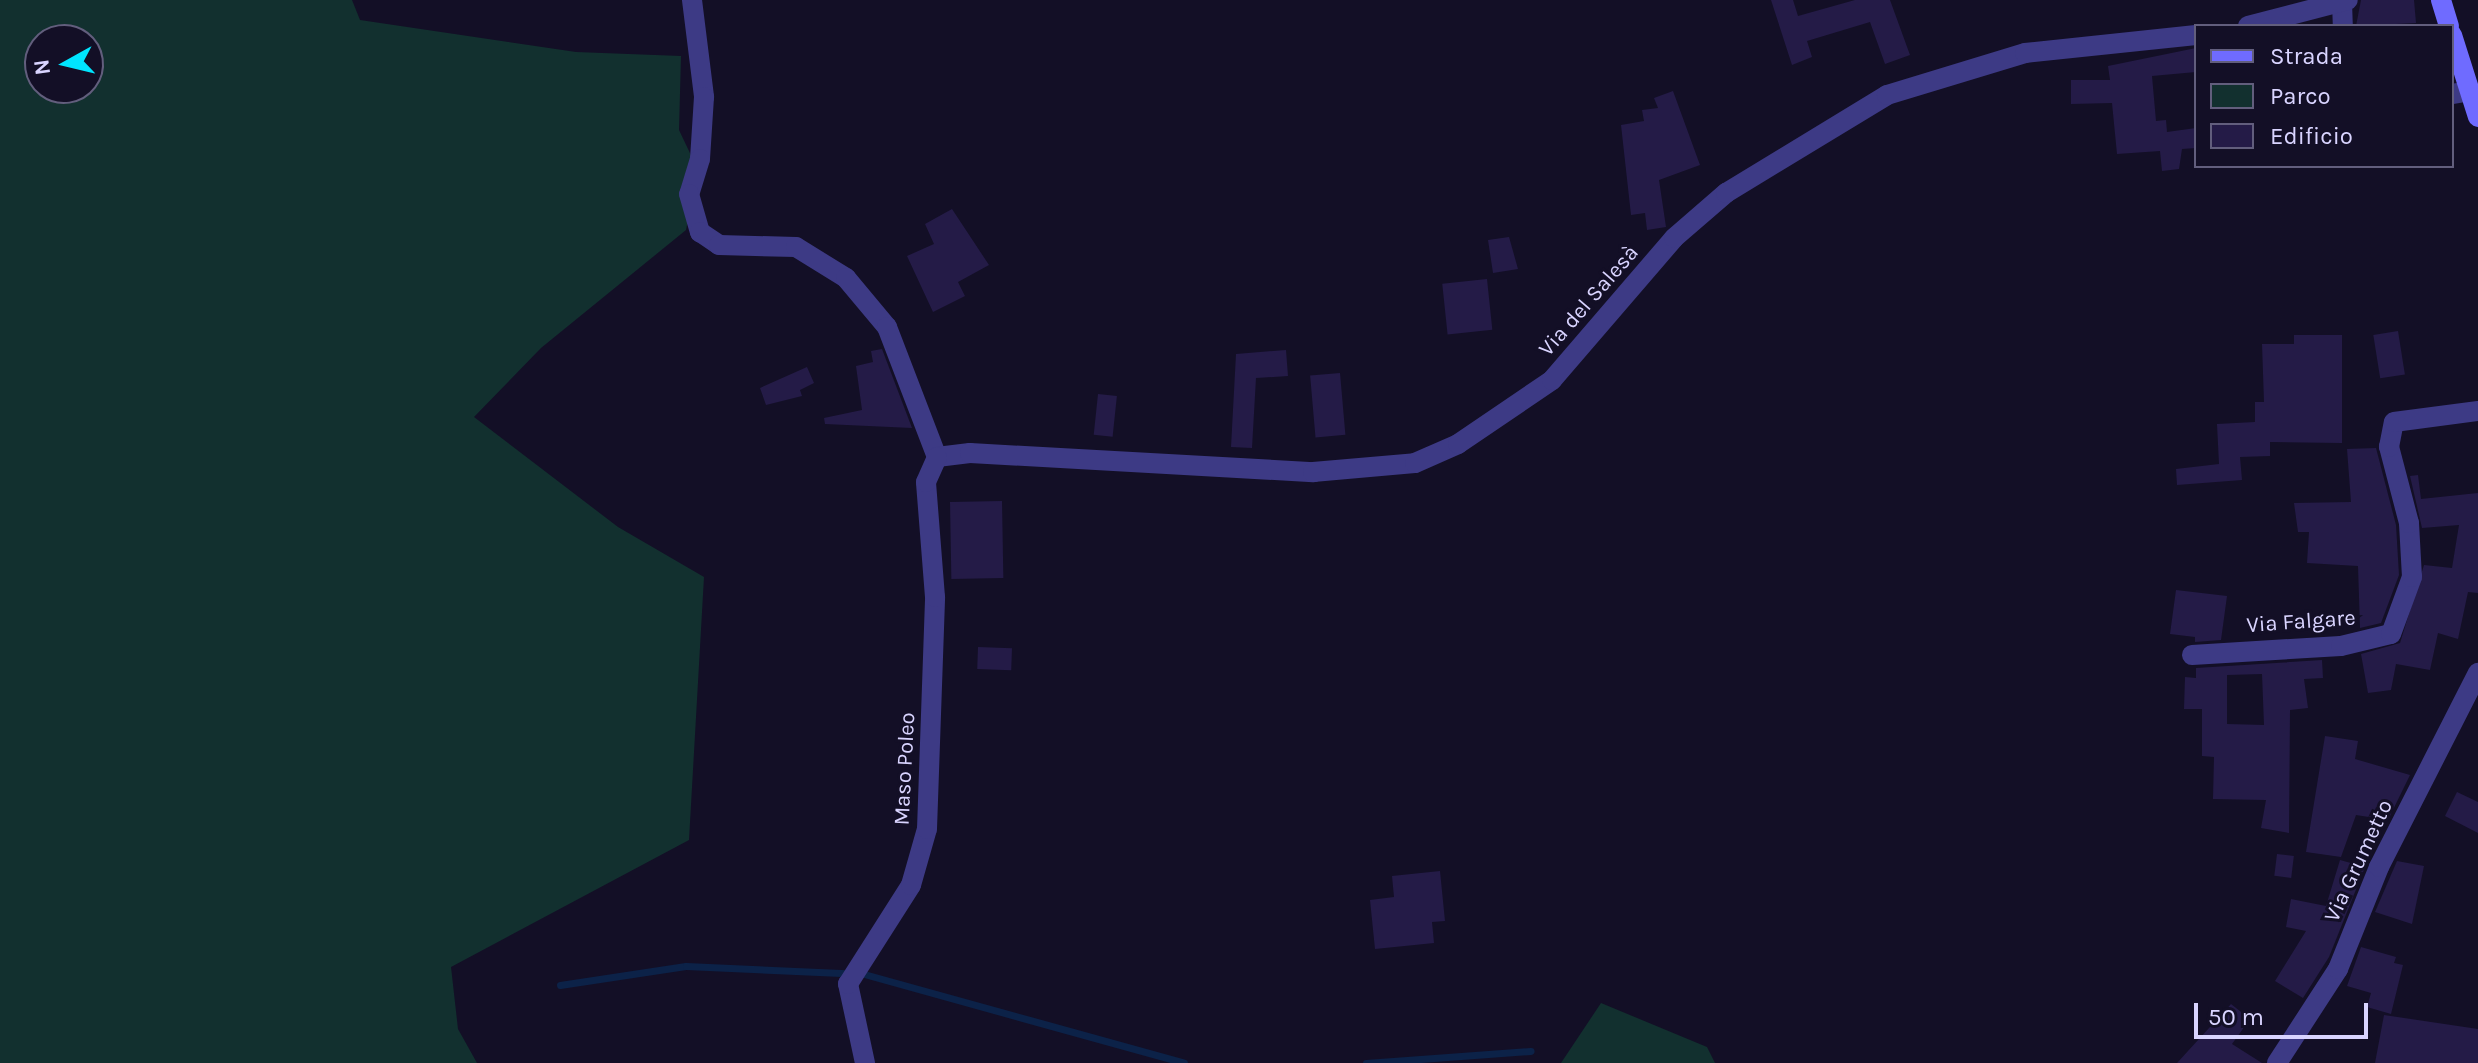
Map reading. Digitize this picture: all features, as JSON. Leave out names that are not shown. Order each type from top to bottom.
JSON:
[{"type":"street","points":[[692,0],[704,97],[700,159],[689,194],[700,232],[720,245],[796,247],[846,278],[887,327],[937,457]]},
{"type":"street","points":[[2441,0],[2448,24]]},
{"type":"street","points":[[2256,24],[2345,1],[2343,24]]},
{"type":"street","name":"Via del Salesà","points":[[937,457],[970,453],[1313,472],[1415,463],[1458,444],[1552,380],[1674,238],[1726,193],[1887,95],[2025,53],[2194,35]]},
{"type":"street","points":[[2454,48],[2461,92],[2478,117]]},
{"type":"street","name":"Via Falgare","points":[[2192,655],[2341,646],[2391,634],[2412,577],[2409,523],[2389,447],[2394,422],[2478,411]]},
{"type":"street","name":"Maso Poleo","points":[[865,1063],[848,997],[856,970],[911,885],[927,829],[935,597],[926,482],[937,457]]},
{"type":"street","name":"Via Grumetto","points":[[2277,1063],[2338,969],[2379,867],[2478,673]]},
{"type":"green space","points":[[0,0],[352,0],[360,20],[576,52],[681,56],[679,130],[698,170],[686,230],[541,348],[474,417],[618,527],[704,577],[689,840],[451,967],[458,1029],[477,1063],[0,1063]]},
{"type":"green space","points":[[1601,1003],[1707,1047],[1715,1063],[1561,1063]]},
{"type":"building","points":[[1771,0],[1793,0],[1798,16],[1855,0],[1890,0],[1910,55],[1885,64],[1870,22],[1807,41],[1812,57],[1792,65]]},
{"type":"building","points":[[2361,0],[2414,0],[2416,23],[2356,24]]},
{"type":"building","points":[[2194,48],[2194,72],[2152,76],[2156,121],[2166,120],[2167,132],[2194,128],[2194,148],[2182,149],[2179,169],[2162,171],[2160,151],[2117,154],[2112,103],[2071,104],[2071,80],[2110,80],[2108,66]]},
{"type":"building","points":[[1673,91],[1700,165],[1659,180],[1666,227],[1647,230],[1645,213],[1631,215],[1621,125],[1644,121],[1642,110],[1658,108],[1654,98]]},
{"type":"building","points":[[952,209],[989,265],[958,282],[965,296],[933,312],[907,256],[934,244],[925,224]]},
{"type":"building","points":[[1509,237],[1518,269],[1493,273],[1488,240]]},
{"type":"building","points":[[1487,279],[1492,330],[1448,334],[1442,284]]},
{"type":"building","points":[[2398,331],[2405,374],[2380,378],[2373,335]]},
{"type":"building","points":[[2294,335],[2342,335],[2342,443],[2270,442],[2270,456],[2240,457],[2242,480],[2177,485],[2176,469],[2219,464],[2217,424],[2255,422],[2255,402],[2264,402],[2262,344],[2294,344]]},
{"type":"building","points":[[882,349],[912,428],[825,424],[824,418],[862,410],[856,366],[873,362],[871,351]]},
{"type":"building","points":[[1286,350],[1288,376],[1256,378],[1252,448],[1231,447],[1236,354]]},
{"type":"building","points":[[807,367],[814,383],[800,390],[802,396],[766,405],[760,388]]},
{"type":"building","points":[[1340,373],[1345,435],[1316,437],[1310,376]]},
{"type":"building","points":[[1098,394],[1117,396],[1113,437],[1094,435]]},
{"type":"building","points":[[2376,448],[2396,525],[2399,575],[2381,623],[2360,628],[2358,566],[2307,563],[2309,532],[2298,532],[2294,503],[2351,502],[2347,449]]},
{"type":"building","points":[[2418,475],[2421,499],[2478,493],[2478,593],[2468,592],[2458,639],[2438,633],[2430,670],[2396,664],[2391,690],[2368,693],[2361,654],[2400,643],[2424,565],[2452,568],[2459,525],[2422,528],[2410,476]]},
{"type":"building","points":[[1002,501],[1003,578],[951,579],[950,502]]},
{"type":"building","points":[[2176,590],[2227,596],[2221,640],[2195,642],[2195,637],[2170,634]]},
{"type":"building","points":[[978,647],[1012,648],[1011,670],[977,669]]},
{"type":"building","points":[[2322,660],[2323,678],[2304,679],[2308,708],[2290,710],[2289,833],[2261,828],[2266,800],[2213,799],[2214,757],[2202,756],[2202,709],[2184,709],[2185,677],[2196,678],[2196,668]],"holes":[[[2262,674],[2264,725],[2227,724],[2227,675]]]},
{"type":"building","points":[[2325,736],[2358,741],[2355,759],[2410,775],[2388,820],[2356,815],[2341,857],[2306,852]]},
{"type":"building","points":[[2457,792],[2478,802],[2478,833],[2445,816]]},
{"type":"building","points":[[2277,854],[2294,856],[2291,878],[2274,876]]},
{"type":"building","points":[[2340,860],[2365,867],[2329,957],[2303,998],[2275,981],[2306,931],[2286,927],[2291,899],[2326,906]]},
{"type":"building","points":[[2397,861],[2424,866],[2412,924],[2375,912]]},
{"type":"building","points":[[1440,871],[1445,921],[1432,922],[1434,943],[1375,949],[1370,900],[1394,897],[1392,876]]},
{"type":"building","points":[[2361,947],[2396,957],[2394,963],[2403,965],[2391,1014],[2367,1007],[2371,993],[2347,986]]},
{"type":"building","points":[[2231,1004],[2250,1019],[2232,1044],[2262,1063],[2177,1063]]},
{"type":"building","points":[[2384,1015],[2478,1029],[2478,1063],[2375,1063]]},
{"type":"waterway","points":[[560,985],[686,966],[864,974],[1184,1063]]},
{"type":"waterway","points":[[1366,1063],[1531,1051]]}]
